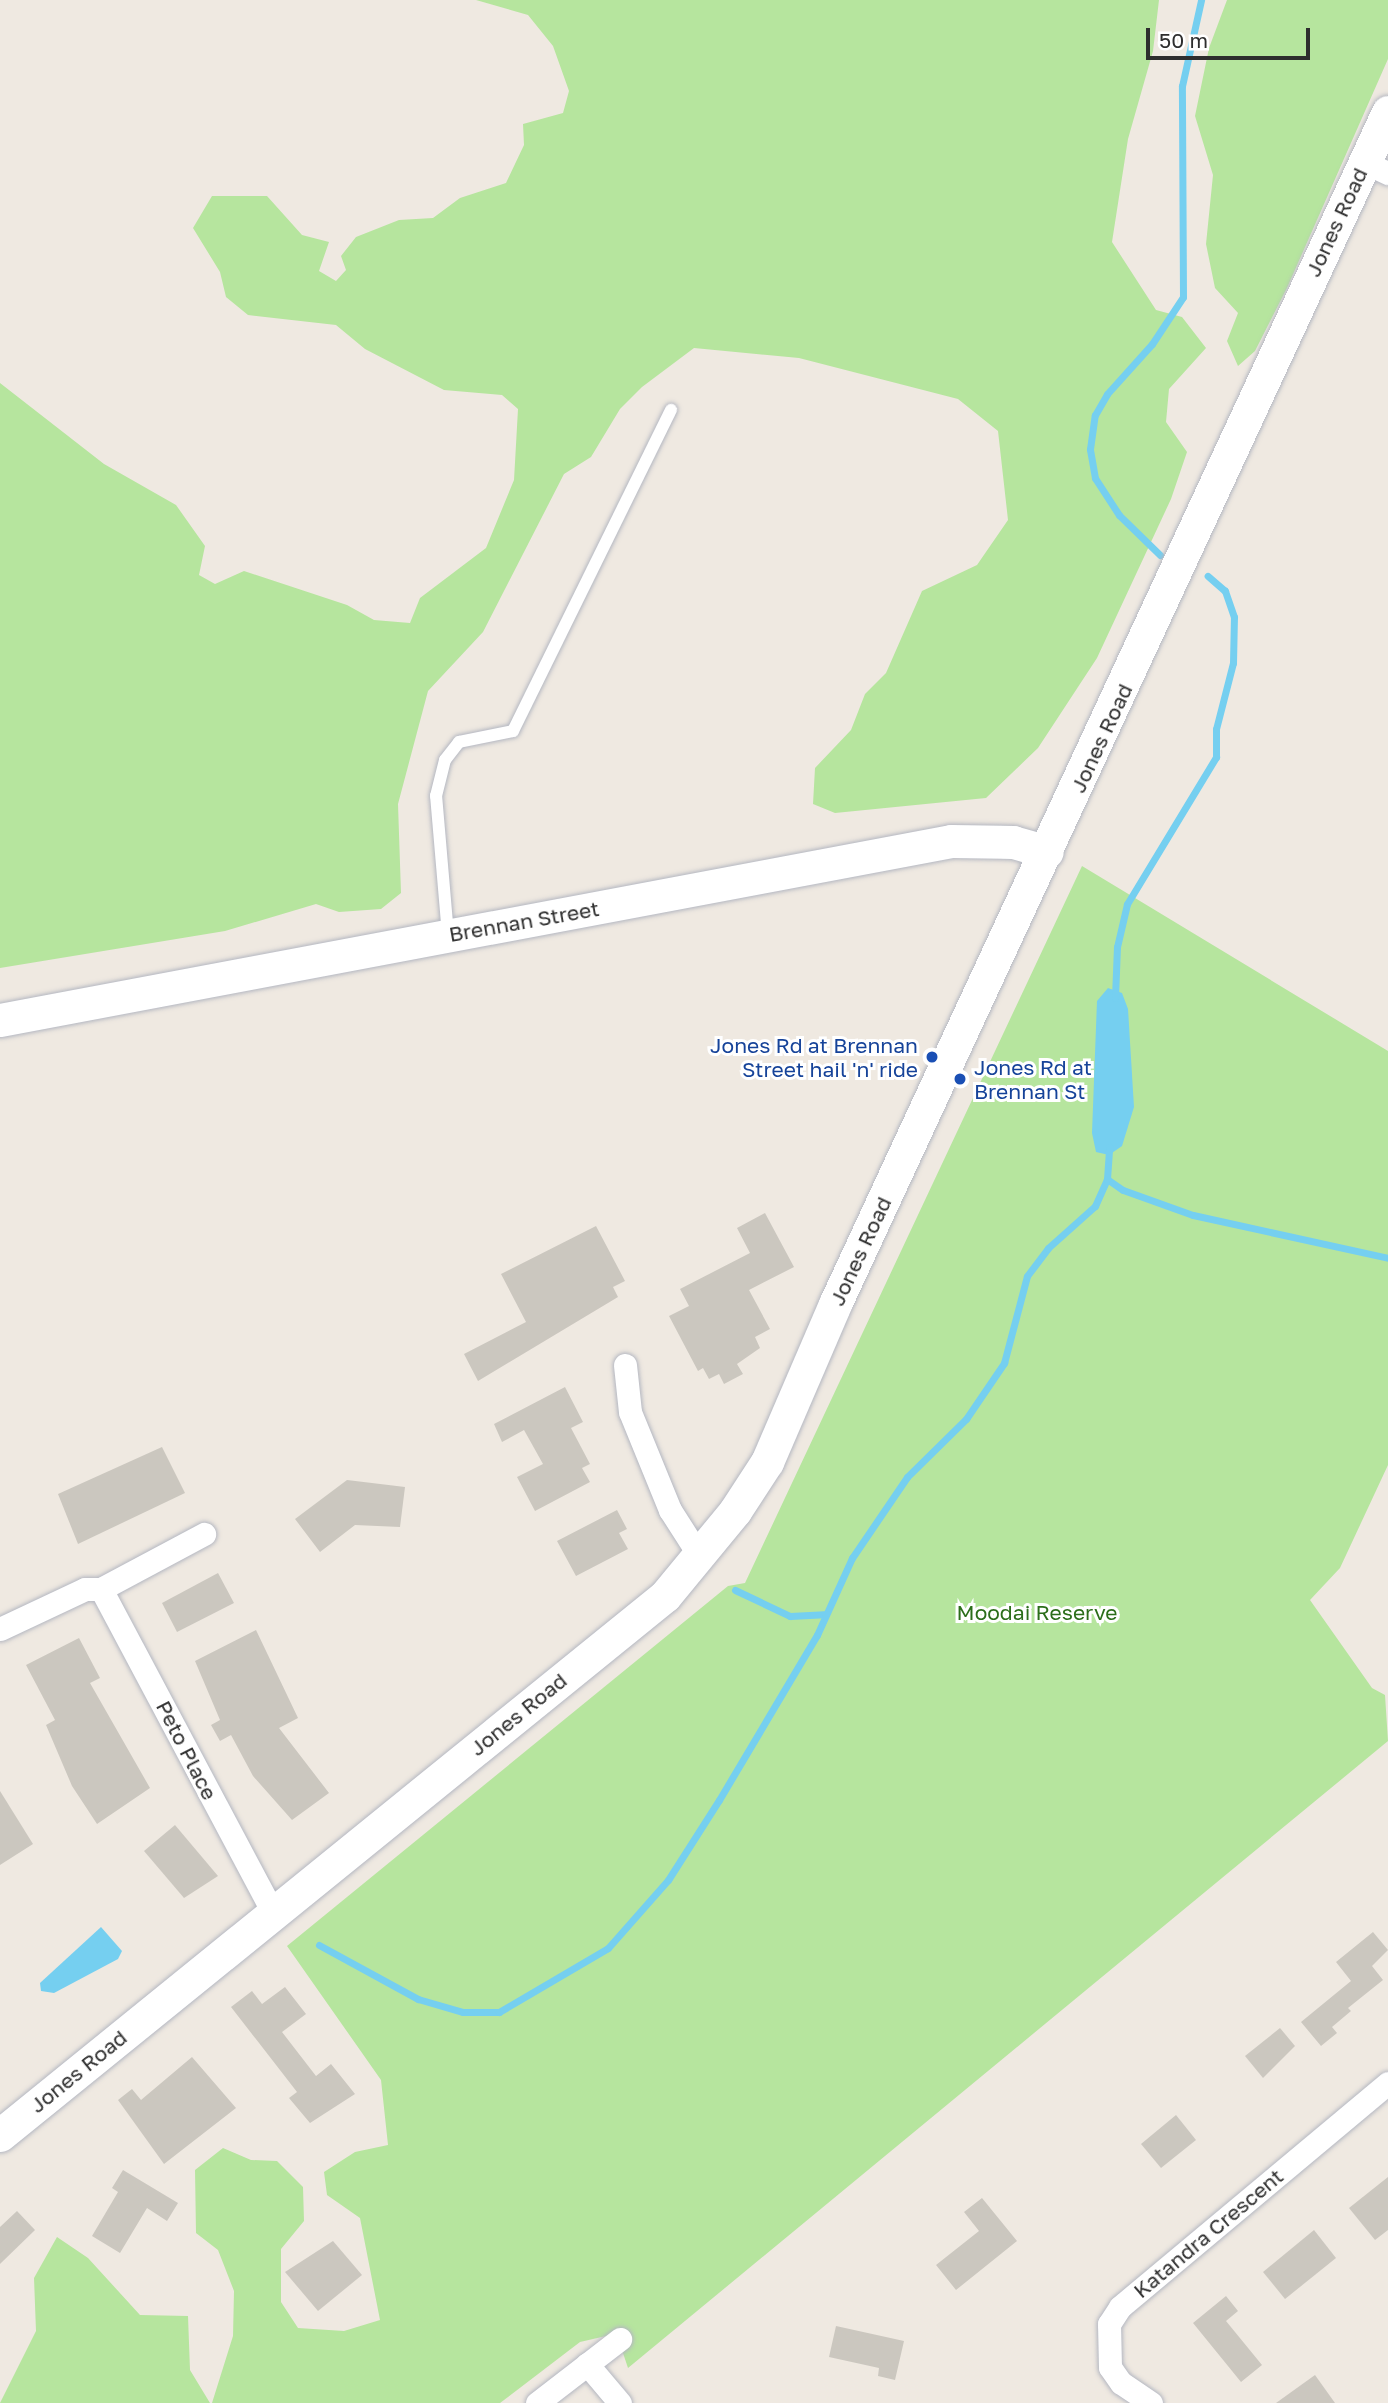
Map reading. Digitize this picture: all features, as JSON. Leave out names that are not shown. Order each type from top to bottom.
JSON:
[{"type":"street","name":"Jones Road","points":[[0,2134],[664,1596],[700,1557],[767,1462],[835,1304],[1376,167],[1388,112]]},
{"type":"street","name":"Brennan Street","points":[[0,1020],[951,841],[1013,842],[1048,852]]},
{"type":"street","points":[[625,1365],[630,1412],[670,1510],[700,1557]]},
{"type":"street","points":[[0,1629],[85,1589],[100,1589],[204,1534]]},
{"type":"street","name":"Peto Place","points":[[100,1589],[272,1912]]},
{"type":"street","name":"Katandra Crescent","points":[[1151,2403],[1121,2383],[1110,2367],[1109,2324],[1119,2307],[1388,2083]]},
{"type":"street","points":[[537,2403],[620,2339]]},
{"type":"street","points":[[587,2364],[620,2403]]},
{"type":"lane","points":[[448,935],[436,796],[445,760],[459,742],[513,731],[671,410]]},
{"type":"green space","points":[[476,0],[1159,0],[1153,51],[1128,139],[1112,242],[1156,310],[1182,317],[1206,348],[1169,389],[1166,422],[1187,452],[1171,499],[1097,658],[1038,748],[986,798],[835,813],[813,804],[815,768],[851,730],[865,694],[886,673],[922,591],[977,565],[1008,520],[998,431],[958,399],[799,358],[694,348],[642,387],[620,409],[591,457],[564,474],[483,632],[428,691],[398,804],[401,893],[381,909],[339,912],[316,904],[225,931],[0,968],[0,383],[104,464],[176,505],[205,546],[199,575],[215,584],[244,571],[347,605],[374,620],[410,623],[420,598],[486,548],[514,480],[518,409],[502,395],[444,390],[365,349],[336,325],[248,315],[226,297],[220,272],[193,228],[212,196],[267,196],[302,235],[329,242],[319,271],[336,281],[346,270],[341,256],[356,237],[399,220],[433,218],[460,198],[506,183],[524,145],[523,124],[563,113],[569,91],[553,46],[528,15]]},
{"type":"green space","points":[[1227,0],[1388,0],[1388,59],[1287,288],[1255,351],[1238,366],[1227,341],[1238,313],[1215,288],[1206,244],[1213,175],[1195,116],[1209,48]]},
{"type":"green space","name":"Moodai Reserve","points":[[1082,866],[1388,1051],[1388,1465],[1340,1568],[1310,1600],[1372,1688],[1385,1695],[1388,1741],[628,2368],[621,2347],[606,2336],[580,2342],[500,2403],[212,2403],[233,2336],[234,2291],[218,2250],[196,2233],[195,2170],[223,2148],[251,2160],[277,2161],[303,2187],[304,2221],[281,2249],[281,2302],[298,2328],[344,2331],[380,2320],[360,2218],[327,2195],[324,2172],[355,2152],[388,2145],[381,2080],[287,1946],[728,1586],[745,1583]]},
{"type":"green space","points":[[57,2237],[88,2258],[140,2315],[188,2316],[190,2370],[210,2403],[0,2403],[36,2331],[34,2278]]},
{"type":"water","points":[[1108,988],[1122,993],[1128,1009],[1134,1107],[1122,1146],[1109,1155],[1096,1152],[1092,1133],[1097,1001]]},
{"type":"water","points":[[101,1927],[122,1951],[118,1959],[54,1993],[41,1991],[40,1983]]},
{"type":"building","points":[[765,1213],[794,1267],[749,1290],[770,1329],[755,1337],[760,1348],[737,1364],[743,1374],[724,1384],[719,1374],[709,1379],[703,1368],[698,1371],[669,1316],[689,1306],[680,1289],[750,1253],[737,1228]]},
{"type":"building","points":[[596,1226],[625,1281],[613,1287],[618,1297],[478,1381],[464,1354],[526,1322],[501,1274]]},
{"type":"building","points":[[565,1387],[583,1422],[571,1428],[590,1464],[582,1468],[590,1482],[535,1511],[517,1477],[543,1464],[524,1430],[502,1442],[494,1424]]},
{"type":"building","points":[[162,1447],[185,1493],[78,1544],[58,1494]]},
{"type":"building","points":[[347,1480],[405,1487],[400,1527],[355,1525],[320,1552],[295,1519]]},
{"type":"building","points":[[617,1510],[627,1529],[619,1533],[628,1549],[576,1576],[557,1541]]},
{"type":"building","points":[[218,1573],[234,1603],[177,1632],[162,1603]]},
{"type":"building","points":[[256,1630],[298,1718],[279,1728],[329,1793],[292,1820],[253,1776],[231,1735],[220,1741],[211,1725],[220,1720],[195,1661]]},
{"type":"building","points":[[79,1638],[100,1678],[90,1683],[150,1788],[97,1824],[72,1786],[46,1725],[55,1720],[26,1665]]},
{"type":"building","points":[[0,1791],[33,1844],[0,1865]]},
{"type":"building","points":[[175,1825],[218,1876],[184,1898],[144,1851]]},
{"type":"building","points":[[1373,1932],[1388,1950],[1372,1966],[1383,1980],[1348,2008],[1351,2011],[1332,2027],[1337,2033],[1321,2046],[1301,2022],[1351,1981],[1336,1962]]},
{"type":"building","points":[[285,1987],[306,2014],[282,2032],[316,2076],[331,2064],[355,2094],[310,2123],[289,2098],[297,2092],[231,2007],[252,1991],[262,2004]]},
{"type":"building","points":[[1280,2028],[1295,2046],[1263,2078],[1245,2056]]},
{"type":"building","points":[[192,2057],[236,2108],[164,2164],[118,2100],[132,2089],[141,2100]]},
{"type":"building","points":[[1176,2115],[1196,2140],[1161,2168],[1141,2144]]},
{"type":"building","points":[[123,2170],[178,2203],[167,2221],[147,2208],[120,2253],[92,2236],[118,2192],[112,2188]]},
{"type":"building","points":[[1388,2177],[1388,2230],[1375,2240],[1349,2208]]},
{"type":"building","points":[[982,2198],[1017,2241],[956,2290],[936,2265],[979,2231],[964,2212]]},
{"type":"building","points":[[17,2211],[35,2230],[0,2264],[0,2227]]},
{"type":"building","points":[[1314,2230],[1336,2258],[1285,2299],[1263,2272]]},
{"type":"building","points":[[333,2241],[362,2275],[318,2311],[285,2272]]},
{"type":"building","points":[[1226,2296],[1238,2311],[1226,2321],[1262,2365],[1241,2382],[1193,2323]]},
{"type":"building","points":[[836,2326],[904,2341],[895,2380],[878,2376],[879,2368],[829,2357]]},
{"type":"building","points":[[1315,2375],[1335,2403],[1276,2403]]},
{"type":"waterway","points":[[1160,555],[1119,515],[1095,478],[1090,449],[1095,415],[1107,394],[1152,344],[1183,297],[1182,86],[1201,0]]},
{"type":"waterway","points":[[1115,998],[1117,947],[1127,904],[1216,757],[1216,729],[1233,663],[1234,617],[1225,591],[1208,576]]},
{"type":"waterway","points":[[319,1945],[418,1999],[463,2012],[499,2012],[608,1948],[668,1880],[719,1800],[817,1635],[852,1558],[907,1477],[966,1419],[1004,1363],[1027,1276],[1048,1248],[1095,1206],[1107,1179],[1109,1147]]},
{"type":"waterway","points":[[1107,1179],[1123,1190],[1193,1215],[1388,1258]]},
{"type":"waterway","points":[[735,1590],[790,1616],[824,1614]]},
{"type":"place","name":"Jones Rd at Brennan Street hail 'n' ride","points":[[932,1057]]},
{"type":"place","name":"Jones Rd at Brennan St","points":[[960,1079]]}]
